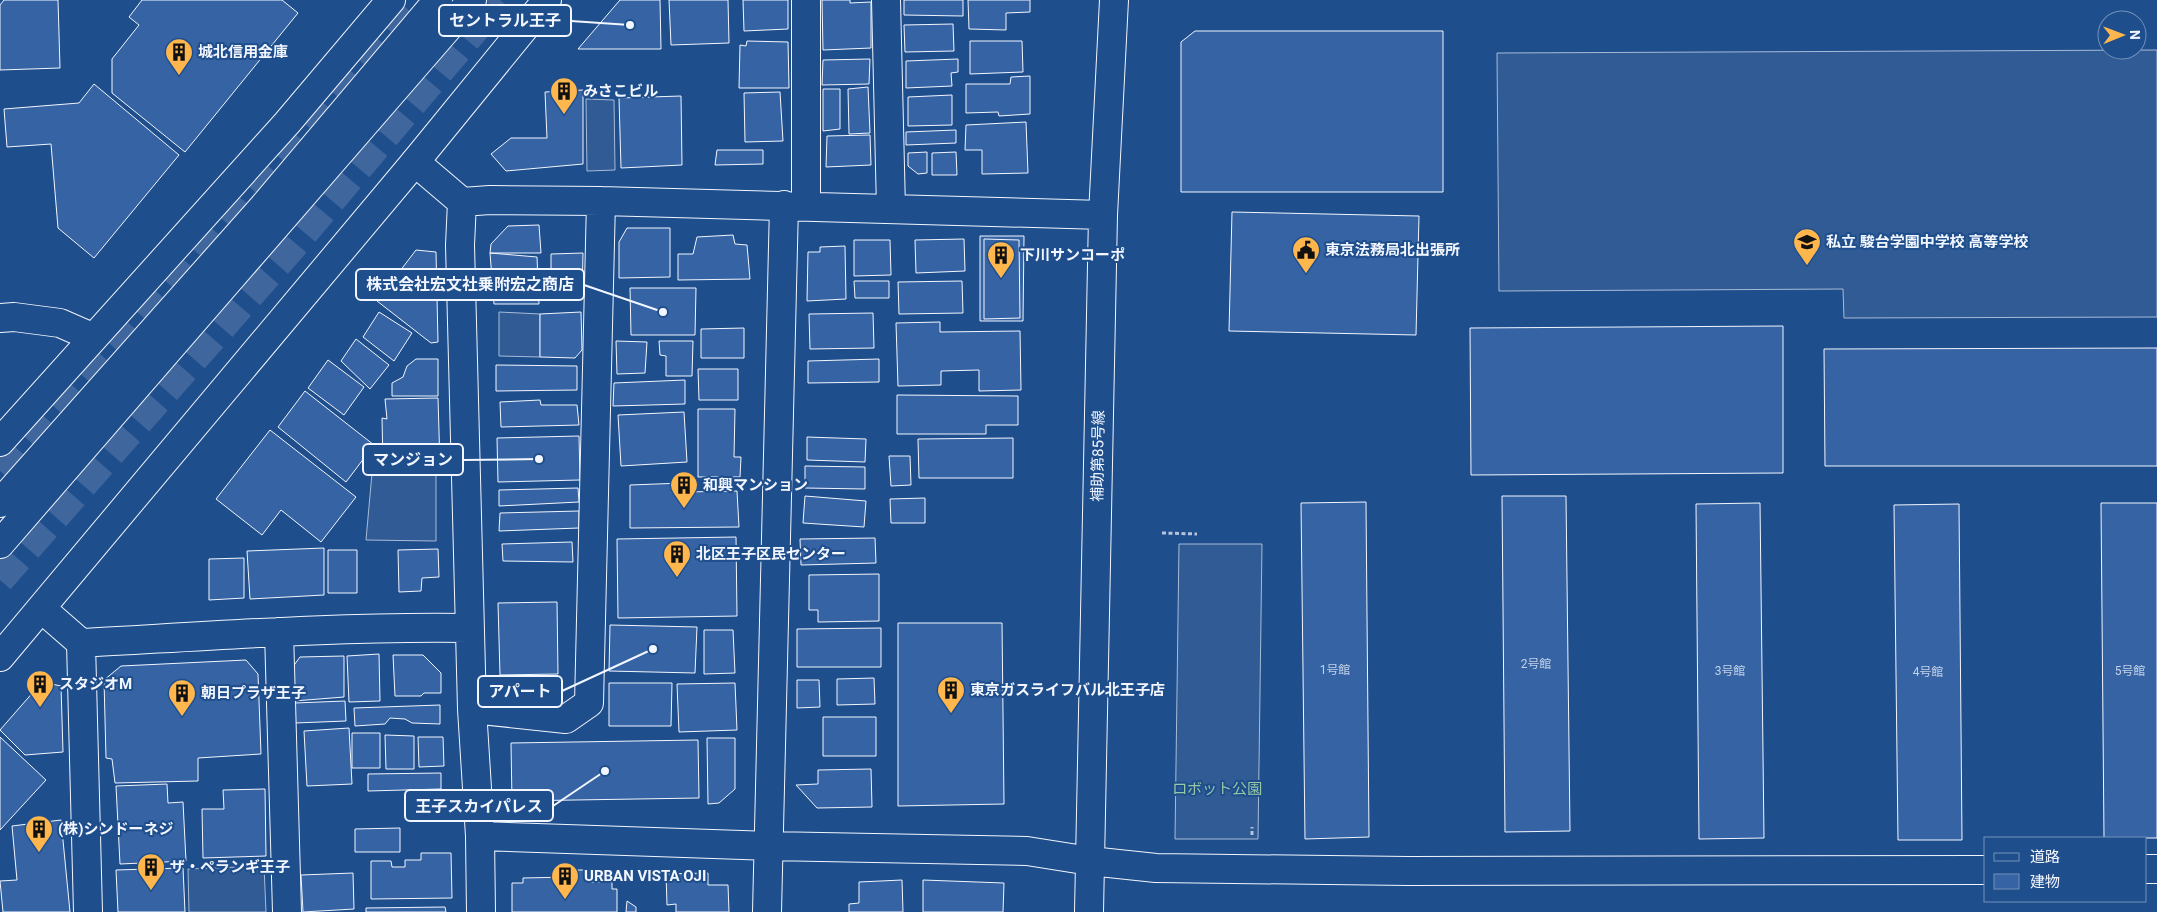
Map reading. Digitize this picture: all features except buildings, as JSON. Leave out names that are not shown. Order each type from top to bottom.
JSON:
[{"type":"main road","points":[[0,442],[92,337],[287,124],[392,0]]},
{"type":"main road","points":[[0,657],[415,162],[547,0]]},
{"type":"main road","points":[[767,912],[795,205],[806,0]]},
{"type":"main road","points":[[886,0],[891,209]]},
{"type":"main road","name":"補助第85号線","points":[[1089,912],[1103,215],[1114,0]]},
{"type":"main road","points":[[0,503],[262,207],[456,5]]},
{"type":"main road","points":[[0,544],[456,5]]},
{"type":"main road","points":[[415,162],[462,202],[490,200],[601,200],[1103,215]]},
{"type":"main road","points":[[472,709],[566,718],[589,703],[601,200]]},
{"type":"main road","points":[[462,202],[460,245],[472,709],[480,836],[481,912]]},
{"type":"main road","points":[[0,318],[14,317],[60,323],[92,337]]},
{"type":"main road","points":[[42,609],[80,643],[280,632],[425,627],[470,628]]},
{"type":"main road","points":[[280,632],[287,912]]},
{"type":"main road","points":[[80,643],[88,912]]},
{"type":"main road","points":[[480,836],[769,846],[1027,851],[1090,861],[1156,868],[1388,871],[1984,870]]},
{"type":"path","points":[[1162,533],[1197,534]]},
{"type":"shaded area","points":[[2097,50],[2097,60],[2147,60],[2147,50],[2157,50],[2157,317],[1844,318],[1843,289],[1499,291],[1497,53]]},
{"type":"shaded area","points":[[586,99],[614,100],[615,170],[587,171]]},
{"type":"shaded area","points":[[499,312],[540,314],[540,357],[499,356]]},
{"type":"shaded area","points":[[372,473],[436,474],[436,541],[366,540]]},
{"type":"shaded area","name":"ロボット公園","points":[[1179,544],[1262,544],[1258,839],[1175,839]]},
{"type":"shaded area","points":[[264,866],[266,912],[189,912],[188,869]]},
{"type":"tunnel","points":[[0,471],[223,220],[412,0]]},
{"type":"tunnel","points":[[0,580],[291,249],[500,0]]},
{"type":"place","name":"セントラル王子","points":[[630,25]]},
{"type":"place","name":"城北信用金庫","points":[[179,76]]},
{"type":"place","name":"みさこビル","points":[[564,115]]},
{"type":"place","name":"私立 駿台学園中学校 高等学校","points":[[1807,266]]},
{"type":"place","name":"東京法務局北出張所","points":[[1306,274]]},
{"type":"place","name":"下川サンコーポ","points":[[1001,279]]},
{"type":"place","name":"株式会社宏文社乗附宏之商店","points":[[663,312]]},
{"type":"place","name":"マンジョン","points":[[539,459]]},
{"type":"place","name":"和興マンション","points":[[684,509]]},
{"type":"place","name":"北区王子区民センター","points":[[677,578]]},
{"type":"place","name":"アパート","points":[[653,649]]},
{"type":"place","name":"スタジオM","points":[[40,708]]},
{"type":"place","name":"東京ガスライフバル北王子店","points":[[951,714]]},
{"type":"place","name":"朝日プラザ王子","points":[[182,717]]},
{"type":"place","name":"王子スカイパレス","points":[[605,771]]},
{"type":"place","name":"(株)シンドーネジ","points":[[39,853]]},
{"type":"place","name":"ザ・ペランギ王子","points":[[151,891]]},
{"type":"place","name":"URBAN VISTA OJI","points":[[565,900]]}]
